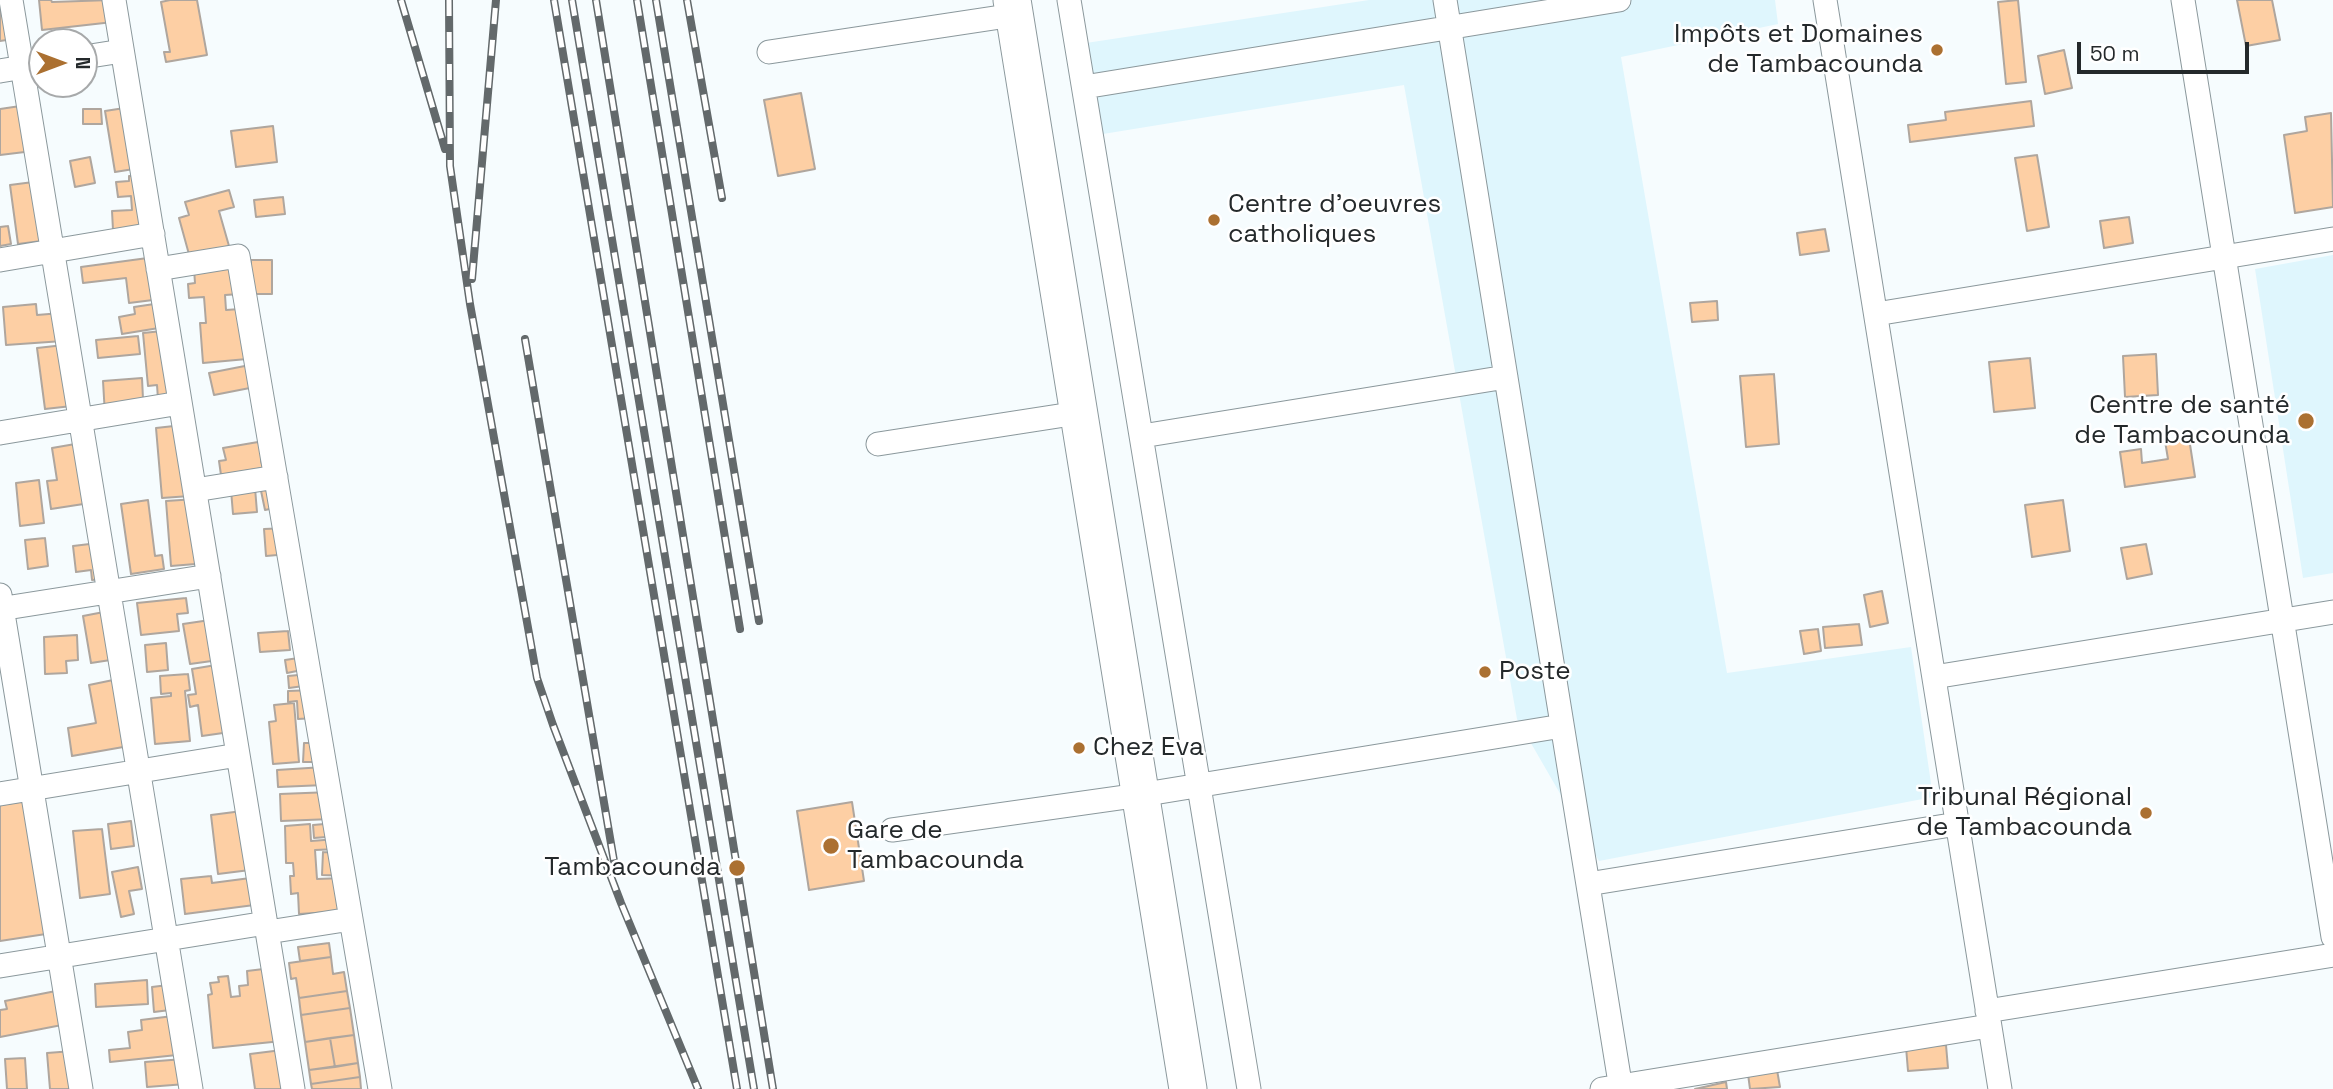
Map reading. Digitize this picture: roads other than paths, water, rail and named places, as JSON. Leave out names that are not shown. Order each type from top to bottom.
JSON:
[{"type":"highway","points":[[1013,7],[1188,1089]]},
{"type":"street","points":[[11,0],[191,1089]]},
{"type":"street","points":[[114,0],[293,1089]]},
{"type":"street","points":[[1069,0],[1249,1089]]},
{"type":"street","points":[[1445,0],[1588,884],[1614,1088],[2333,955]]},
{"type":"street","points":[[1084,87],[1619,0]]},
{"type":"street","points":[[1825,0],[2000,1089]]},
{"type":"street","points":[[2183,0],[2333,937]]},
{"type":"street","points":[[769,51],[1013,7]]},
{"type":"street","points":[[98,55],[122,51]]},
{"type":"street","points":[[0,260],[153,234]]},
{"type":"street","points":[[1876,314],[2333,239]]},
{"type":"street","points":[[158,270],[238,257],[380,1089]]},
{"type":"street","points":[[1142,436],[1506,377]]},
{"type":"street","points":[[0,433],[180,403]]},
{"type":"street","points":[[878,444],[1078,413]]},
{"type":"street","points":[[195,490],[275,477]]},
{"type":"street","points":[[80,1089],[1,605],[209,576]]},
{"type":"street","points":[[1934,677],[2333,612]]},
{"type":"street","points":[[892,830],[1199,786],[1562,726]]},
{"type":"street","points":[[0,794],[238,755]]},
{"type":"street","points":[[1588,884],[1958,824]]},
{"type":"street","points":[[0,966],[166,939],[351,919]]},
{"type":"railway","points":[[401,0],[445,149]]},
{"type":"railway","points":[[449,0],[450,166],[470,304],[537,678],[621,903],[698,1089]]},
{"type":"railway","points":[[472,279],[496,0]]},
{"type":"railway","points":[[554,0],[737,1089]]},
{"type":"railway","points":[[572,0],[754,1089]]},
{"type":"railway","points":[[596,0],[773,1089]]},
{"type":"railway","points":[[637,0],[740,629]]},
{"type":"railway","points":[[656,0],[759,621]]},
{"type":"railway","points":[[687,0],[722,198]]},
{"type":"railway","points":[[525,339],[615,867]]},
{"type":"place","name":"Impôts et Domaines de Tambacounda","points":[[1937,50]]},
{"type":"place","name":"Centre d'oeuvres catholiques","points":[[1214,220]]},
{"type":"place","name":"Centre de santé de Tambacounda","points":[[2306,421]]},
{"type":"place","name":"Poste","points":[[1485,672]]},
{"type":"place","name":"Chez Eva","points":[[1079,748]]},
{"type":"place","name":"Tribunal Régional de Tambacounda","points":[[2146,813]]},
{"type":"place","name":"Gare de Tambacounda","points":[[831,846]]},
{"type":"place","name":"Tambacounda","points":[[737,868]]}]
